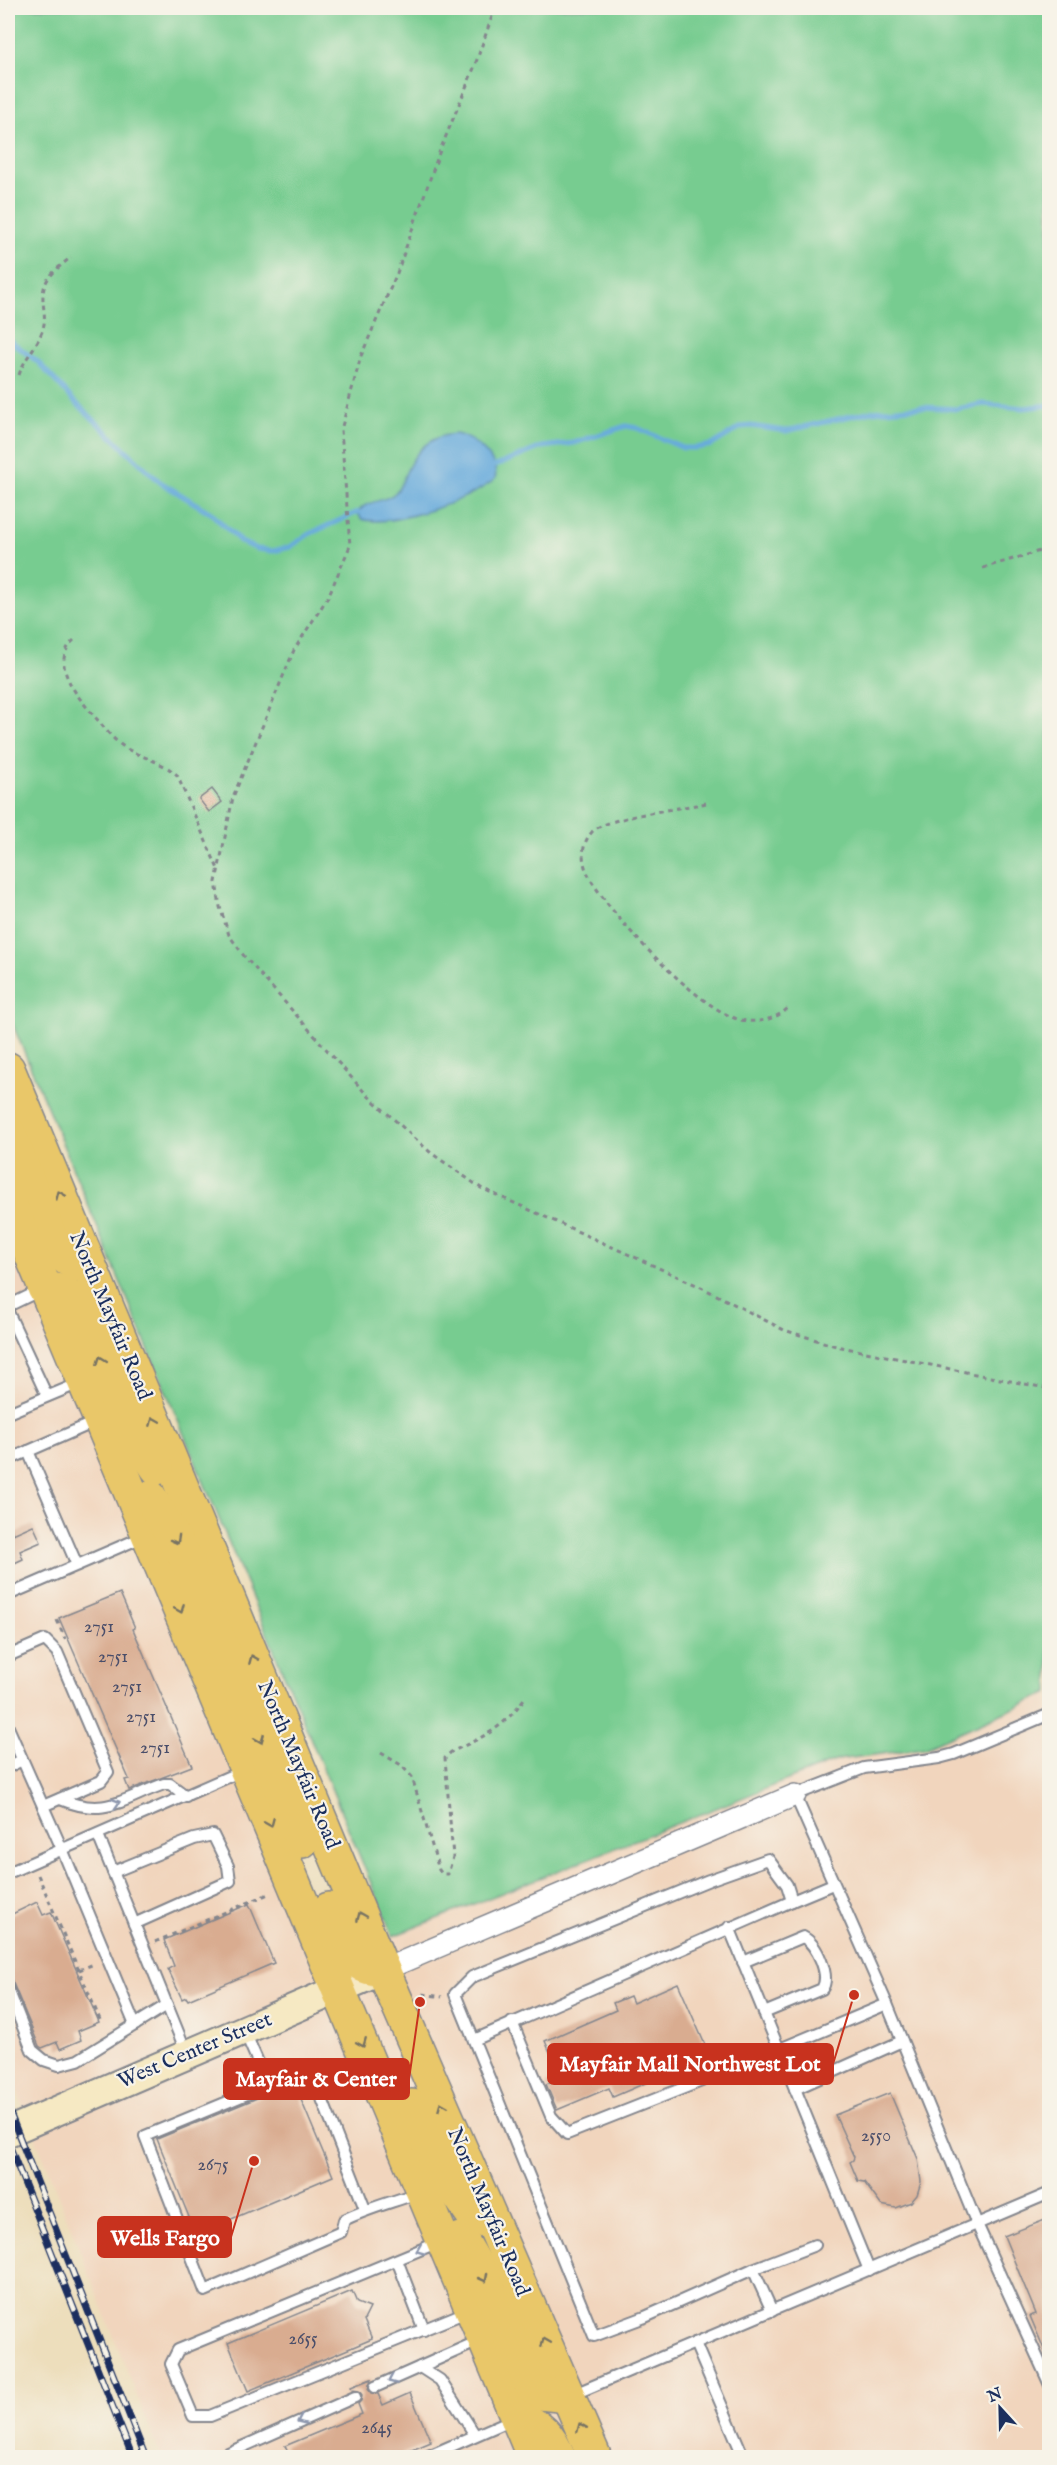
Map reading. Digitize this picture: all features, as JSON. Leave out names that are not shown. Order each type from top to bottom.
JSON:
[{"type":"main road","name":"North Mayfair Road","points":[[8,1069],[383,1970],[520,2286],[542,2407],[534,2457]]},
{"type":"main road","points":[[8,1131],[51,1241],[60,1255],[72,1264],[90,1268]]},
{"type":"main road","name":"North Mayfair Road","points":[[8,1199],[18,1236],[44,1288],[84,1381],[423,2191],[451,2238],[478,2325],[542,2407],[595,2457]]},
{"type":"main road","points":[[44,1288],[60,1290],[74,1300],[82,1312],[128,1424],[203,1538]]},
{"type":"main road","points":[[100,1420],[166,1522],[185,1557],[342,1940],[354,1959],[365,1966],[383,1970]]},
{"type":"main road","points":[[339,1989],[360,2001],[371,2013],[439,2166],[520,2286]]},
{"type":"main road","points":[[409,2157],[451,2238],[486,2282],[531,2385],[540,2393],[542,2407],[540,2427],[552,2442],[559,2457]]},
{"type":"street","points":[[383,1970],[795,1795]]},
{"type":"street","name":"West Center Street","points":[[8,2132],[383,1970]]},
{"type":"lane","points":[[8,1305],[44,1288]]},
{"type":"lane","points":[[8,1312],[47,1396]]},
{"type":"lane","points":[[8,1413],[84,1381]]},
{"type":"lane","points":[[8,1460],[100,1420]]},
{"type":"lane","points":[[28,1451],[77,1565]]},
{"type":"lane","points":[[8,1595],[148,1535]]},
{"type":"lane","points":[[8,1656],[45,1640],[57,1652],[108,1772],[101,1781],[42,1806]]},
{"type":"lane","points":[[1050,1714],[954,1754],[864,1768],[795,1795],[887,2004],[977,2224],[1050,2385]]},
{"type":"lane","points":[[8,1727],[62,1849],[135,2025]]},
{"type":"lane","points":[[8,1767],[22,1760]]},
{"type":"lane","points":[[8,1873],[247,1769]]},
{"type":"lane","points":[[60,1799],[91,1808],[106,1807],[164,1784],[170,1784],[186,1796]]},
{"type":"lane","points":[[98,1835],[187,2054]]},
{"type":"lane","points":[[113,1872],[194,1839],[213,1835],[228,1866],[230,1881],[134,1923]]},
{"type":"lane","points":[[792,1901],[787,1885],[768,1859],[709,1880],[472,1977],[455,1994],[594,2336],[645,2317],[753,2269],[815,2246]]},
{"type":"lane","points":[[474,2040],[833,1884]]},
{"type":"lane","points":[[729,1928],[869,2270]]},
{"type":"lane","points":[[743,1962],[803,1937],[810,1941],[825,1974],[826,1983],[822,1989],[764,2013]]},
{"type":"lane","points":[[8,1989],[32,2050],[44,2060],[59,2066],[78,2060],[167,2005]]},
{"type":"lane","points":[[512,2022],[550,2116],[567,2134],[887,2004]]},
{"type":"lane","points":[[244,2030],[268,2085]]},
{"type":"lane","points":[[795,2089],[902,2041]]},
{"type":"lane","points":[[365,2209],[310,2068],[145,2136],[205,2291],[341,2232],[344,2220],[365,2209],[377,2208],[423,2191]]},
{"type":"lane","points":[[424,2457],[1050,2193]]},
{"type":"lane","points":[[451,2238],[178,2350],[171,2364],[194,2416],[210,2416],[424,2330],[478,2325]]},
{"type":"lane","points":[[397,2260],[424,2330]]},
{"type":"lane","points":[[753,2269],[772,2311]]},
{"type":"lane","points":[[375,2387],[420,2367],[478,2325]]},
{"type":"lane","points":[[695,2343],[744,2457]]},
{"type":"lane","points":[[420,2367],[440,2380],[475,2435]]},
{"type":"lane","points":[[218,2457],[355,2397]]},
{"type":"path","points":[[495,8],[474,68],[439,153],[397,273],[361,356],[341,430],[350,546],[328,597],[294,650],[233,797],[216,882],[228,935],[366,1094],[431,1153],[480,1188],[701,1287],[784,1330],[836,1346],[1050,1389]]},
{"type":"path","points":[[20,375],[23,362],[40,337],[45,325],[44,290],[46,284],[71,257]]},
{"type":"path","points":[[983,568],[1050,548]]},
{"type":"path","points":[[74,640],[65,652],[64,666],[77,696],[116,741],[136,754],[165,765],[177,775],[219,871]]},
{"type":"path","points":[[706,803],[610,822],[593,830],[584,843],[583,853],[587,873],[633,934],[705,1001],[726,1015],[756,1022],[772,1018],[788,1008]]},
{"type":"path","points":[[381,1753],[401,1765],[412,1777],[439,1870],[442,1874],[448,1874],[453,1857],[445,1758],[451,1752],[499,1728],[526,1696]]},
{"type":"path","points":[[43,1872],[38,1874],[101,2022]]},
{"type":"path","points":[[159,1952],[155,1942],[271,1892]]},
{"type":"path","points":[[79,1970],[96,1964]]},
{"type":"shaded area","points":[[8,1232],[314,1967],[838,1760],[920,1747],[1049,1691],[1049,2457],[161,2457],[8,2068]]},
{"type":"green space","points":[[8,8],[1049,8],[1049,1693],[924,1748],[838,1760],[393,1936],[8,1013]]},
{"type":"water","points":[[456,434],[484,450],[493,464],[495,479],[484,487],[450,503],[410,516],[391,520],[361,519],[358,512],[362,508],[391,496],[397,490],[421,449],[440,437]]},
{"type":"building","points":[[212,789],[222,802],[209,812],[199,799]]},
{"type":"building","points":[[8,1522],[13,1534],[33,1525],[41,1542],[20,1551],[23,1559],[8,1566]]},
{"type":"building","points":[[120,1593],[135,1628],[133,1629],[192,1766],[129,1790],[125,1780],[129,1779],[59,1618]]},
{"type":"building","points":[[37,1902],[43,1915],[51,1912],[99,2022],[78,2031],[81,2040],[60,2049],[57,2042],[42,2048],[39,2046],[8,1971],[8,1916]]},
{"type":"building","points":[[249,1904],[274,1963],[188,2000],[186,1997],[182,1999],[168,1969],[174,1966],[164,1940]]},
{"type":"building","points":[[678,1983],[706,2047],[660,2066],[664,2075],[613,2097],[609,2088],[557,2110],[546,2084],[561,2077],[545,2041],[616,2010],[613,2003],[630,1996],[633,2003]]},
{"type":"building","points":[[294,2083],[333,2176],[196,2234],[157,2139]]},
{"type":"building","points":[[890,2093],[918,2159],[921,2182],[917,2195],[911,2202],[896,2208],[881,2205],[864,2182],[858,2181],[850,2162],[854,2157],[835,2115]]},
{"type":"building","points":[[1050,2218],[1049,2361],[1030,2316],[1036,2314],[1004,2236]]},
{"type":"building","points":[[352,2291],[357,2303],[370,2308],[364,2320],[372,2339],[248,2391],[228,2343]]},
{"type":"building","points":[[371,2379],[368,2389],[371,2393],[378,2394],[383,2405],[410,2393],[431,2442],[395,2457],[290,2457],[285,2446],[362,2414],[358,2404],[362,2395],[359,2391],[352,2390],[351,2387]]},
{"type":"waterway","points":[[8,339],[38,362],[73,400],[160,482],[211,513],[241,542],[257,549],[273,551],[290,547],[309,534],[358,512]]},
{"type":"waterway","points":[[495,466],[542,447],[574,443],[626,426],[637,428],[683,448],[696,448],[712,445],[741,427],[751,426],[786,431],[872,411],[922,407],[957,409],[983,404],[1024,408],[1050,405]]},
{"type":"railway","points":[[8,2108],[146,2458]]},
{"type":"railway","points":[[8,2142],[133,2458]]},
{"type":"place","name":"Mayfair Mall Northwest Lot","points":[[854,1995]]},
{"type":"place","name":"Mayfair & Center","points":[[420,2002]]},
{"type":"place","name":"Wells Fargo","points":[[254,2161]]}]
